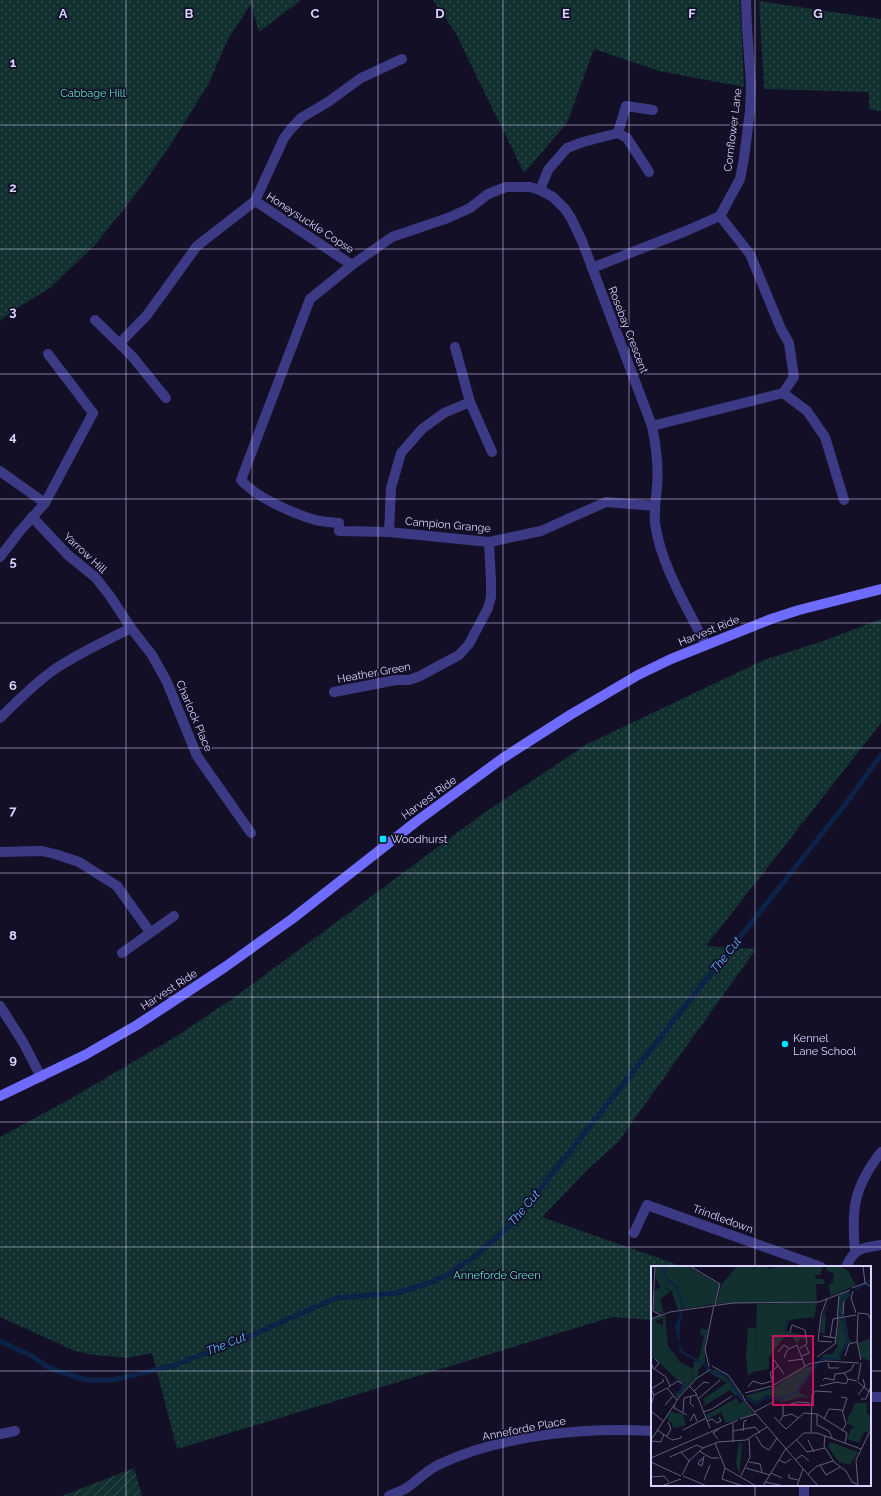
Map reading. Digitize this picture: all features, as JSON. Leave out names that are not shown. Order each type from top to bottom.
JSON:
[{"type":"street","name":"Cornflower Lane","points":[[720,216],[740,179],[750,111],[751,86],[746,0]]},
{"type":"street","name":"Honeysuckle Copse","points":[[120,343],[147,315],[197,246],[255,201],[284,138],[301,118],[328,102],[361,78],[402,59]]},
{"type":"street","points":[[618,133],[626,106],[653,110]]},
{"type":"street","points":[[540,190],[548,170],[567,148],[583,142],[618,133],[626,138],[648,172]]},
{"type":"street","name":"Rosebay Crescent","points":[[289,511],[245,485],[241,480],[310,299],[352,265],[392,237],[448,218],[470,208],[488,194],[506,187],[520,186],[540,190],[553,197],[565,209],[571,218],[592,268],[652,426],[657,450],[658,486],[654,506],[657,535],[677,589],[706,645]]},
{"type":"street","name":"Honeysuckle Copse","points":[[255,201],[352,265]]},
{"type":"street","points":[[592,268],[686,232],[720,216],[750,254],[781,329],[789,343],[794,377],[783,393],[652,426]]},
{"type":"street","points":[[95,320],[120,343],[166,398]]},
{"type":"street","points":[[455,347],[470,402],[492,452]]},
{"type":"street","points":[[0,557],[45,503],[96,412],[48,354]]},
{"type":"street","points":[[783,393],[807,411],[825,437],[844,500]]},
{"type":"street","points":[[390,532],[391,488],[401,453],[422,429],[444,413],[470,402]]},
{"type":"street","points":[[0,471],[45,503]]},
{"type":"street","name":"Campion Grange","points":[[289,511],[316,521],[339,524],[339,531],[390,532],[489,542],[541,531],[606,502],[654,506]]},
{"type":"street","name":"Yarrow Hill","points":[[32,517],[68,555],[95,577],[110,596],[131,628]]},
{"type":"street","name":"Heather Green","points":[[334,692],[396,680],[409,680],[420,676],[459,655],[469,644],[488,608],[491,596],[489,542]]},
{"type":"street","name":"Harvest Ride","points":[[0,1096],[85,1055],[137,1025],[225,967],[334,887],[423,816],[533,738],[638,675],[671,659],[799,610],[881,588]]},
{"type":"street","points":[[0,718],[16,702],[54,670],[82,652],[131,628]]},
{"type":"street","name":"Charlock Place","points":[[131,628],[152,655],[167,682],[197,756],[251,833]]},
{"type":"street","points":[[0,852],[42,851],[79,862],[117,886],[150,932]]},
{"type":"street","points":[[122,953],[174,916]]},
{"type":"street","points":[[0,1006],[23,1042],[41,1077]]},
{"type":"street","points":[[855,1252],[853,1225],[855,1205],[861,1183],[866,1173],[881,1152]]},
{"type":"street","name":"Trindledown","points":[[634,1233],[647,1205],[818,1266]]},
{"type":"street","points":[[846,1266],[855,1252],[865,1247],[881,1245]]},
{"type":"street","points":[[871,1397],[881,1398]]},
{"type":"street","name":"Anneforde Place","points":[[389,1496],[408,1492],[422,1475],[439,1465],[484,1448],[529,1438],[575,1432],[606,1430],[651,1431]]},
{"type":"street","points":[[0,1434],[15,1431]]},
{"type":"green space","name":"Cabbage Hill","points":[[0,0],[301,0],[259,32],[251,4],[228,39],[209,83],[173,141],[142,186],[96,244],[50,288],[14,310],[0,321]]},
{"type":"green space","points":[[433,0],[740,0],[744,87],[659,71],[594,49],[567,123],[524,173],[455,32]]},
{"type":"green space","points":[[759,1],[881,19],[881,111],[869,109],[869,92],[764,89]]},
{"type":"green space","name":"Anneforde Green","points":[[881,619],[881,723],[706,946],[756,949],[618,1142],[588,1169],[542,1217],[681,1266],[651,1266],[651,1320],[612,1317],[177,1449],[152,1353],[127,1358],[94,1355],[75,1351],[0,1317],[0,1137],[70,1099],[177,1036],[242,992],[484,813],[587,744],[764,660],[826,640]]},
{"type":"green space","points":[[134,1468],[142,1496],[62,1496]]},
{"type":"waterway","name":"The Cut","points":[[0,1341],[32,1356],[49,1368],[86,1380],[112,1380],[172,1366],[241,1340],[336,1298],[397,1293],[429,1283],[447,1275],[474,1257],[513,1223],[844,806],[881,755]]},
{"type":"place","name":"Woodhurst","points":[[383,839]]},
{"type":"place","name":"Kennel Lane School","points":[[785,1044]]}]
